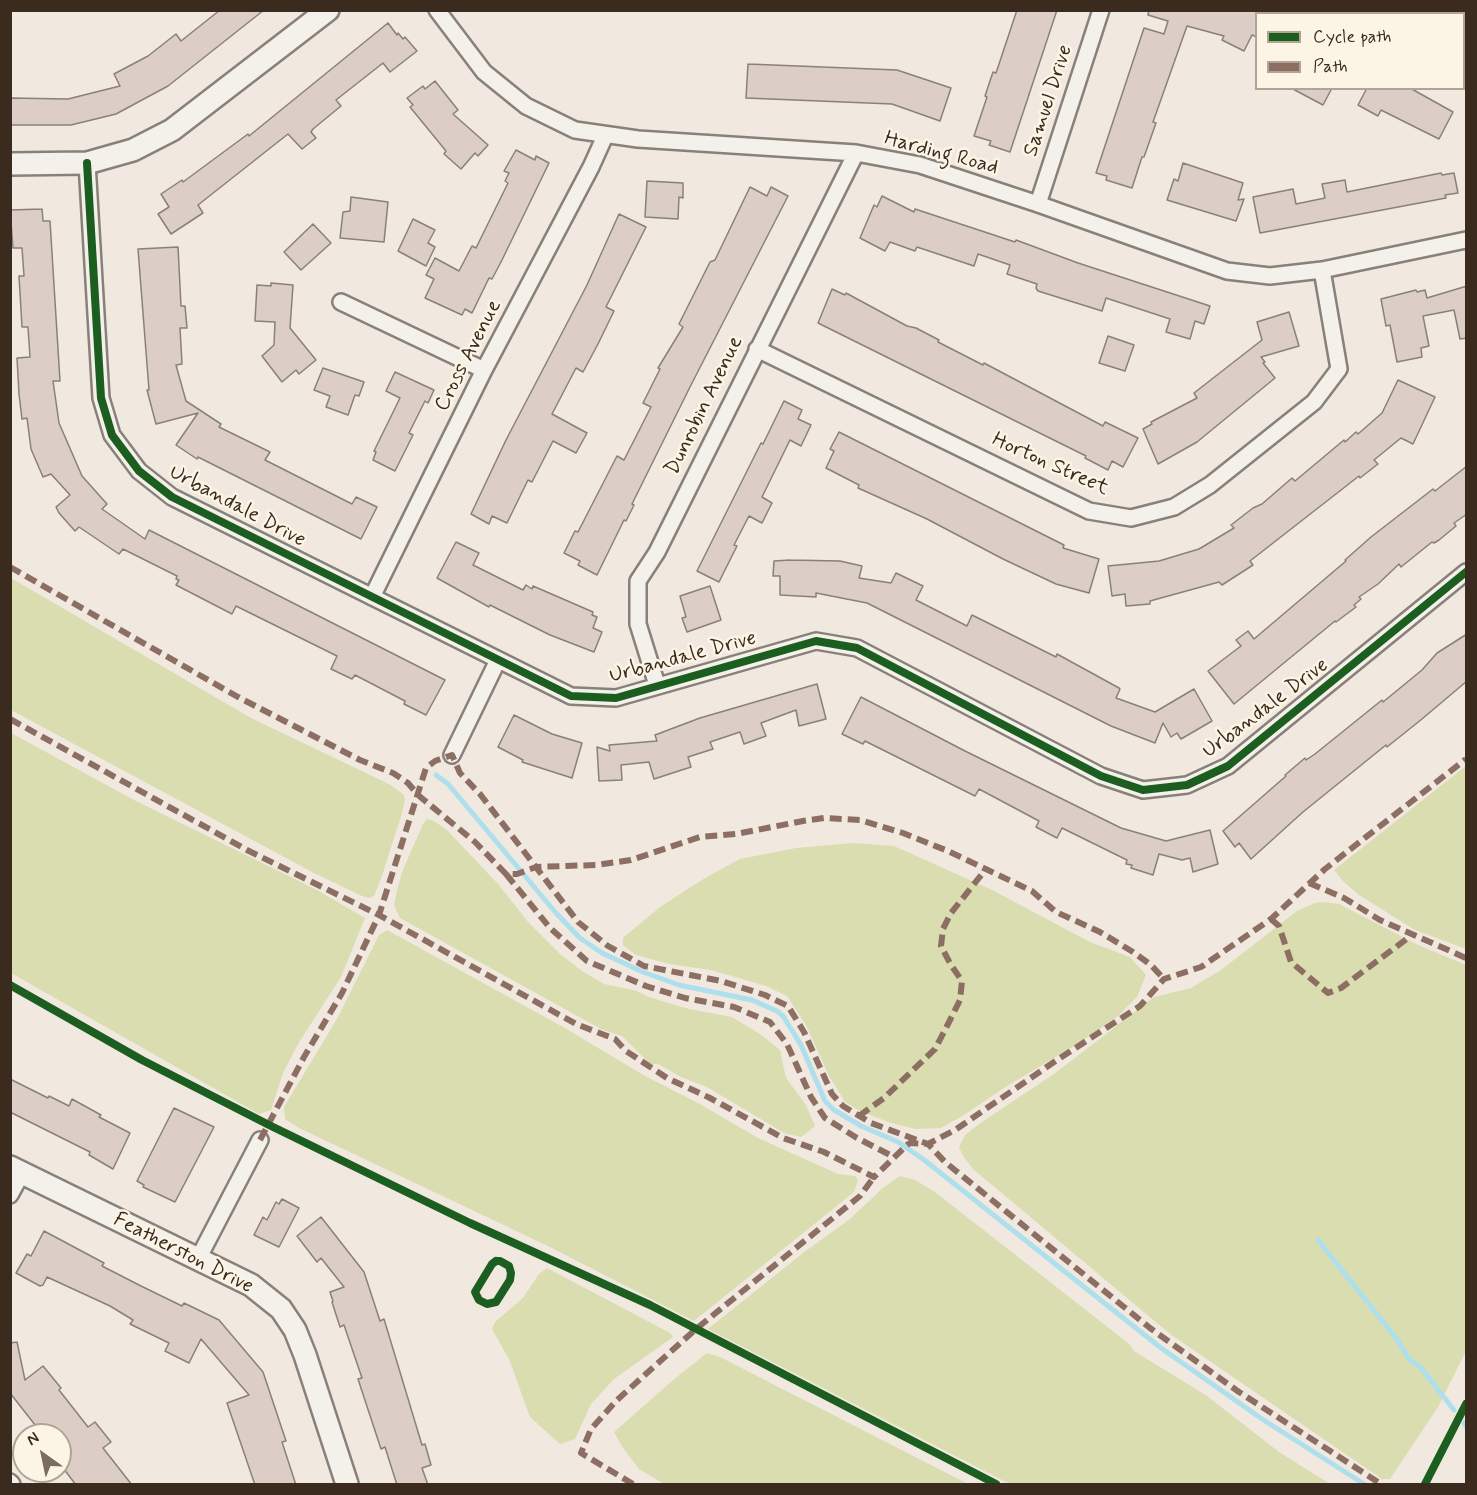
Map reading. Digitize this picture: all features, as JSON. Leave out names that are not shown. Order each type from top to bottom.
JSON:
[{"type":"street","points":[[10,164],[87,163],[133,150],[172,130],[328,10]]},
{"type":"street","name":"Harding Road","points":[[436,10],[484,72],[526,106],[575,130],[605,136],[856,153],[920,165],[1227,271],[1270,276],[1322,270],[1467,240]]},
{"type":"street","name":"Samuel Drive","points":[[1038,204],[1101,10]]},
{"type":"street","name":"Cross Avenue","points":[[372,597],[484,370],[591,167],[605,136]]},
{"type":"street","name":"Dunrobin Avenue","points":[[657,685],[638,624],[638,581],[657,552],[856,153]]},
{"type":"street","name":"Urbandale Drive","points":[[87,163],[101,398],[112,435],[139,471],[172,497],[571,696],[616,698],[816,641],[857,648],[1101,776],[1143,790],[1187,786],[1228,766],[1467,572]]},
{"type":"street","name":"Horton Street","points":[[757,349],[1089,511],[1131,518],[1174,507],[1210,485],[1314,402],[1339,369],[1322,270]]},
{"type":"street","points":[[341,302],[484,370]]},
{"type":"street","points":[[452,755],[498,660]]},
{"type":"street","points":[[198,1259],[260,1140]]},
{"type":"street","points":[[10,1195],[16,1170]]},
{"type":"street","name":"Featherston Drive","points":[[16,1170],[251,1285],[280,1309],[295,1330],[347,1485]]},
{"type":"green space","points":[[11,578],[251,718],[391,785],[404,795],[402,813],[374,896],[369,898],[362,896],[314,873],[11,710]]},
{"type":"green space","points":[[11,733],[134,800],[317,890],[365,918],[341,977],[298,1044],[283,1073],[271,1110],[259,1114],[11,973]]},
{"type":"green space","points":[[1466,766],[1466,949],[1415,930],[1359,895],[1334,870]]},
{"type":"green space","points":[[427,819],[446,829],[498,884],[528,922],[559,953],[582,971],[604,984],[637,991],[689,1009],[732,1017],[760,1034],[780,1050],[786,1078],[806,1105],[815,1126],[801,1137],[784,1133],[707,1087],[681,1077],[658,1064],[651,1064],[622,1036],[601,1029],[400,918],[394,905],[402,872]]},
{"type":"green space","points":[[853,843],[894,846],[992,890],[1090,942],[1130,957],[1146,975],[1137,997],[1118,1016],[1079,1043],[964,1115],[941,1128],[915,1129],[888,1122],[845,1102],[829,1076],[806,1025],[787,996],[766,986],[711,970],[669,964],[636,955],[623,945],[623,938],[660,907],[740,859],[796,848]]},
{"type":"green space","points":[[1323,902],[1339,904],[1416,944],[1466,965],[1466,1351],[1438,1407],[1390,1479],[1382,1479],[1170,1334],[973,1169],[959,1147],[965,1135],[1054,1074],[1154,997],[1191,988],[1221,970],[1297,911]]},
{"type":"green space","points":[[387,930],[758,1138],[838,1174],[855,1176],[858,1180],[854,1192],[694,1321],[550,1247],[299,1128],[285,1119],[284,1107],[337,1019],[379,935]]},
{"type":"green space","points":[[900,1176],[915,1180],[935,1192],[1128,1343],[1134,1351],[1207,1396],[1279,1452],[1330,1484],[1010,1484],[708,1329],[803,1253],[850,1219],[884,1187]]},
{"type":"green space","points":[[547,1268],[670,1333],[673,1337],[614,1379],[591,1404],[575,1439],[560,1444],[530,1417],[509,1359],[492,1329],[495,1322],[523,1298],[539,1274]]},
{"type":"green space","points":[[707,1353],[720,1357],[968,1484],[664,1484],[639,1469],[614,1432]]},
{"type":"building","points":[[220,10],[264,10],[168,86],[116,114],[71,125],[10,125],[10,98],[68,99],[120,86],[114,74],[148,56],[176,34],[181,41]]},
{"type":"building","points":[[1017,10],[1057,10],[1010,152],[989,145],[991,141],[974,136],[993,72],[996,73]]},
{"type":"building","points":[[1149,10],[1257,10],[1255,12],[1255,36],[1252,35],[1244,51],[1222,40],[1224,36],[1187,26],[1153,122],[1156,123],[1132,188],[1106,180],[1107,176],[1096,173],[1144,28],[1164,34],[1168,21],[1148,15]]},
{"type":"building","points":[[388,23],[397,35],[398,33],[403,39],[405,37],[417,51],[390,72],[383,63],[336,100],[341,106],[311,132],[316,138],[302,149],[288,134],[198,205],[203,213],[171,234],[158,214],[169,207],[161,194],[182,180],[183,182],[248,134],[249,136]]},
{"type":"building","points":[[748,64],[897,70],[951,88],[940,121],[892,104],[746,98]]},
{"type":"building","points":[[435,81],[458,110],[453,114],[488,145],[478,156],[475,153],[461,169],[444,154],[446,151],[410,107],[413,105],[407,98],[423,86],[425,89]]},
{"type":"building","points":[[1295,90],[1331,90],[1323,105]]},
{"type":"building","points":[[1366,90],[1414,90],[1453,112],[1439,139],[1381,110],[1378,116],[1358,105]]},
{"type":"building","points":[[516,150],[535,160],[536,156],[549,163],[502,260],[492,279],[489,278],[472,313],[465,309],[462,315],[425,298],[434,279],[426,275],[435,258],[459,271],[472,246],[476,248],[508,183],[505,181],[509,173],[504,171]]},
{"type":"building","points":[[1183,163],[1243,183],[1238,200],[1244,199],[1236,221],[1167,200],[1174,179],[1178,181]]},
{"type":"building","points":[[1441,173],[1442,175],[1454,173],[1458,193],[1445,195],[1446,198],[1260,233],[1253,197],[1293,189],[1296,204],[1325,198],[1322,184],[1345,180],[1347,192]]},
{"type":"building","points":[[647,181],[683,183],[683,198],[679,197],[678,219],[645,217]]},
{"type":"building","points":[[750,187],[767,196],[771,187],[788,196],[597,575],[578,565],[580,561],[564,553],[575,531],[578,532],[617,456],[624,460],[651,407],[643,403],[660,369],[658,368],[683,327],[679,324],[710,262],[715,260]]},
{"type":"building","points":[[882,196],[914,212],[915,209],[1015,242],[1016,240],[1078,263],[1210,306],[1204,324],[1195,321],[1190,339],[1166,332],[1170,319],[1106,298],[1102,311],[1038,291],[1037,284],[1007,274],[1010,265],[978,254],[974,266],[917,247],[915,251],[890,242],[885,251],[860,238],[874,205],[877,207]]},
{"type":"building","points":[[351,197],[388,202],[384,242],[340,238],[343,212],[350,211]]},
{"type":"building","points":[[42,209],[43,221],[50,221],[60,381],[53,381],[59,423],[82,476],[107,504],[102,509],[145,539],[149,530],[445,680],[426,715],[404,704],[405,701],[355,675],[352,679],[331,669],[337,656],[236,606],[232,614],[176,585],[179,580],[176,579],[177,576],[123,549],[119,554],[79,527],[75,531],[59,513],[56,507],[70,495],[51,474],[43,477],[31,449],[27,418],[22,419],[19,394],[17,358],[30,357],[28,327],[22,327],[19,276],[24,276],[22,248],[13,248],[10,210]]},
{"type":"building","points":[[619,214],[646,227],[606,307],[614,311],[598,344],[583,372],[576,368],[552,414],[587,433],[576,453],[553,441],[532,482],[528,480],[507,523],[492,516],[489,524],[471,514],[506,440],[587,285]]},
{"type":"building","points":[[413,219],[435,230],[428,243],[435,247],[426,266],[398,251]]},
{"type":"building","points":[[313,224],[331,243],[301,270],[284,252]]},
{"type":"building","points":[[178,247],[181,306],[185,306],[187,328],[180,328],[182,364],[176,365],[186,401],[221,424],[219,427],[270,452],[265,460],[352,504],[356,497],[377,507],[361,539],[198,457],[197,459],[176,445],[198,413],[156,424],[147,390],[149,390],[138,249]]},
{"type":"building","points":[[271,283],[293,285],[290,328],[316,360],[299,374],[296,370],[282,382],[262,356],[274,345],[275,322],[255,321],[257,285],[271,286]]},
{"type":"building","points":[[1467,286],[1467,338],[1460,339],[1454,310],[1423,316],[1429,346],[1421,348],[1422,357],[1397,362],[1390,325],[1386,326],[1381,299],[1416,290],[1417,292],[1425,290],[1427,298]]},
{"type":"building","points":[[832,289],[845,295],[846,293],[907,326],[916,328],[939,340],[938,342],[983,365],[984,363],[1103,426],[1105,422],[1138,438],[1123,467],[1112,461],[1108,470],[1085,458],[1086,456],[818,323]]},
{"type":"building","points":[[1289,312],[1299,346],[1261,357],[1275,378],[1197,442],[1158,464],[1143,429],[1152,424],[1151,422],[1197,398],[1194,393],[1262,340],[1257,322]]},
{"type":"building","points":[[1108,336],[1134,345],[1125,371],[1099,363]]},
{"type":"building","points":[[323,368],[364,382],[359,396],[355,395],[348,415],[326,407],[330,396],[314,390]]},
{"type":"building","points":[[395,372],[434,390],[428,403],[425,401],[409,433],[413,435],[395,471],[373,460],[376,452],[374,451],[400,398],[386,391]]},
{"type":"building","points":[[1398,380],[1435,397],[1413,444],[1401,438],[1374,460],[1378,464],[1360,478],[1359,476],[1250,561],[1253,565],[1222,585],[1219,582],[1150,601],[1150,604],[1126,606],[1125,594],[1112,596],[1108,566],[1159,561],[1199,549],[1234,528],[1231,525],[1262,504],[1292,478],[1295,481],[1344,440],[1345,442],[1356,432],[1358,434],[1382,413]]},
{"type":"building","points":[[784,401],[802,410],[798,419],[811,425],[801,446],[790,440],[762,497],[772,503],[762,523],[749,516],[719,582],[697,571]]},
{"type":"building","points":[[839,432],[1064,545],[1063,548],[1099,559],[1089,593],[1056,584],[1003,559],[927,519],[858,488],[859,485],[826,468],[834,451],[830,449]]},
{"type":"building","points":[[1467,466],[1467,514],[1454,523],[1456,526],[1401,567],[1399,564],[1378,584],[1359,597],[1361,599],[1354,605],[1356,607],[1335,621],[1234,704],[1208,671],[1241,646],[1236,640],[1248,631],[1254,639],[1371,537]]},
{"type":"building","points":[[456,542],[479,553],[473,565],[523,590],[526,585],[532,589],[533,586],[593,612],[592,615],[597,617],[593,628],[602,632],[594,652],[550,635],[490,605],[489,607],[437,578]]},
{"type":"building","points":[[774,561],[840,561],[862,566],[859,578],[891,583],[896,573],[923,586],[916,600],[967,626],[972,615],[1056,657],[1057,654],[1119,688],[1116,698],[1155,712],[1194,689],[1212,721],[1181,739],[1177,733],[1171,737],[1163,723],[1155,743],[1111,726],[867,603],[816,593],[816,597],[780,595],[780,576],[773,576]]},
{"type":"building","points":[[710,586],[721,620],[687,632],[682,618],[686,617],[680,596]]},
{"type":"building","points":[[1467,634],[1467,681],[1303,812],[1251,859],[1239,843],[1235,847],[1223,831],[1305,758],[1306,760],[1315,754],[1382,700],[1383,702],[1422,670],[1437,653]]},
{"type":"building","points":[[817,684],[826,719],[799,726],[796,710],[761,723],[766,736],[744,744],[740,732],[710,742],[713,749],[688,757],[691,767],[654,779],[649,762],[621,765],[622,780],[599,781],[597,747],[610,751],[609,745],[657,741],[655,735],[700,718]]},
{"type":"building","points":[[861,697],[1121,828],[1166,841],[1210,830],[1218,864],[1193,872],[1190,858],[1182,860],[1159,854],[1153,875],[1131,868],[1132,865],[1126,864],[1127,860],[1062,828],[1057,838],[1036,827],[1039,821],[979,789],[975,796],[865,741],[863,744],[842,734]]},
{"type":"building","points":[[514,715],[552,734],[582,743],[572,778],[522,762],[523,760],[498,747]]},
{"type":"building","points":[[10,1079],[69,1106],[72,1099],[101,1115],[99,1117],[130,1133],[113,1169],[89,1155],[90,1152],[10,1112]]},
{"type":"building","points":[[174,1108],[214,1127],[175,1202],[143,1187],[144,1185],[137,1181]]},
{"type":"building","points":[[282,1199],[299,1208],[279,1247],[254,1235],[263,1217],[267,1220],[276,1202],[279,1204]]},
{"type":"building","points":[[321,1217],[364,1272],[380,1321],[384,1319],[422,1445],[425,1444],[431,1465],[422,1468],[428,1485],[397,1485],[385,1447],[381,1449],[358,1379],[362,1378],[344,1325],[340,1327],[332,1302],[330,1292],[344,1287],[321,1258],[317,1262],[297,1236]]},
{"type":"building","points":[[44,1231],[104,1263],[102,1266],[141,1286],[182,1306],[184,1303],[219,1320],[263,1372],[286,1441],[282,1442],[296,1485],[255,1485],[227,1403],[249,1395],[201,1339],[189,1363],[165,1351],[169,1343],[130,1324],[133,1320],[110,1306],[47,1277],[40,1286],[16,1273],[27,1254],[31,1256]]},
{"type":"building","points":[[17,1342],[25,1380],[43,1366],[88,1427],[95,1422],[111,1442],[103,1448],[132,1485],[76,1485],[72,1480],[72,1423],[34,1423],[10,1393],[10,1343]]},
{"type":"waterway","points":[[436,775],[448,784],[556,913],[580,938],[602,953],[643,972],[679,985],[752,1000],[777,1011],[783,1016],[801,1045],[825,1101],[834,1110],[861,1126],[898,1142],[923,1159],[1161,1348],[1262,1419],[1364,1484]]},
{"type":"waterway","points":[[1318,1240],[1396,1338],[1409,1359],[1421,1368],[1454,1410]]},
{"type":"marked path","points":[[10,567],[238,697],[360,760],[393,773],[408,783],[418,795],[475,842],[506,874],[517,874],[536,867],[596,865],[631,860],[700,837],[736,834],[803,821],[824,818],[860,820],[903,833],[948,851],[1032,891],[1056,912],[1100,932],[1133,952],[1151,965],[1164,979]]},
{"type":"marked path","points":[[10,719],[249,851],[379,915],[576,1024],[615,1039],[626,1051],[667,1078],[710,1098],[783,1138],[824,1152],[874,1177],[910,1143],[928,1144],[955,1130],[1140,1006],[1164,979],[1201,967],[1271,919],[1325,869],[1466,759]]},
{"type":"marked path","points":[[260,1140],[304,1057],[342,993],[379,915],[426,768],[435,761],[452,755],[460,773],[480,794],[578,922],[608,946],[644,966],[721,981],[765,995],[788,1006],[804,1032],[832,1094],[843,1106],[871,1123],[928,1144],[945,1162],[1150,1328],[1239,1392],[1381,1484]]},
{"type":"marked path","points":[[859,1116],[884,1098],[935,1049],[947,1026],[960,1000],[962,981],[941,946],[943,929],[951,913],[986,869]]},
{"type":"marked path","points":[[506,874],[550,928],[587,961],[646,986],[685,998],[734,1007],[770,1022],[787,1044],[811,1097],[825,1118],[894,1157]]},
{"type":"marked path","points":[[1309,883],[1344,898],[1380,920],[1466,958]]},
{"type":"marked path","points":[[1271,919],[1279,926],[1291,962],[1328,993],[1341,988],[1412,935]]},
{"type":"marked path","points":[[633,1484],[581,1453],[591,1429],[617,1400],[696,1329],[860,1196],[874,1177]]},
{"type":"cycle path","points":[[87,163],[101,398],[112,435],[139,471],[172,497],[571,696],[616,698],[816,641],[857,648],[1101,776],[1143,790],[1187,785],[1228,766],[1466,572]]},
{"type":"cycle path","points":[[10,985],[142,1060],[269,1125],[470,1223],[650,1305],[996,1484]]},
{"type":"cycle path","points":[[496,1261],[509,1266],[510,1280],[496,1302],[487,1304],[479,1300],[475,1292],[496,1261]]},
{"type":"cycle path","points":[[1425,1484],[1466,1404]]}]
